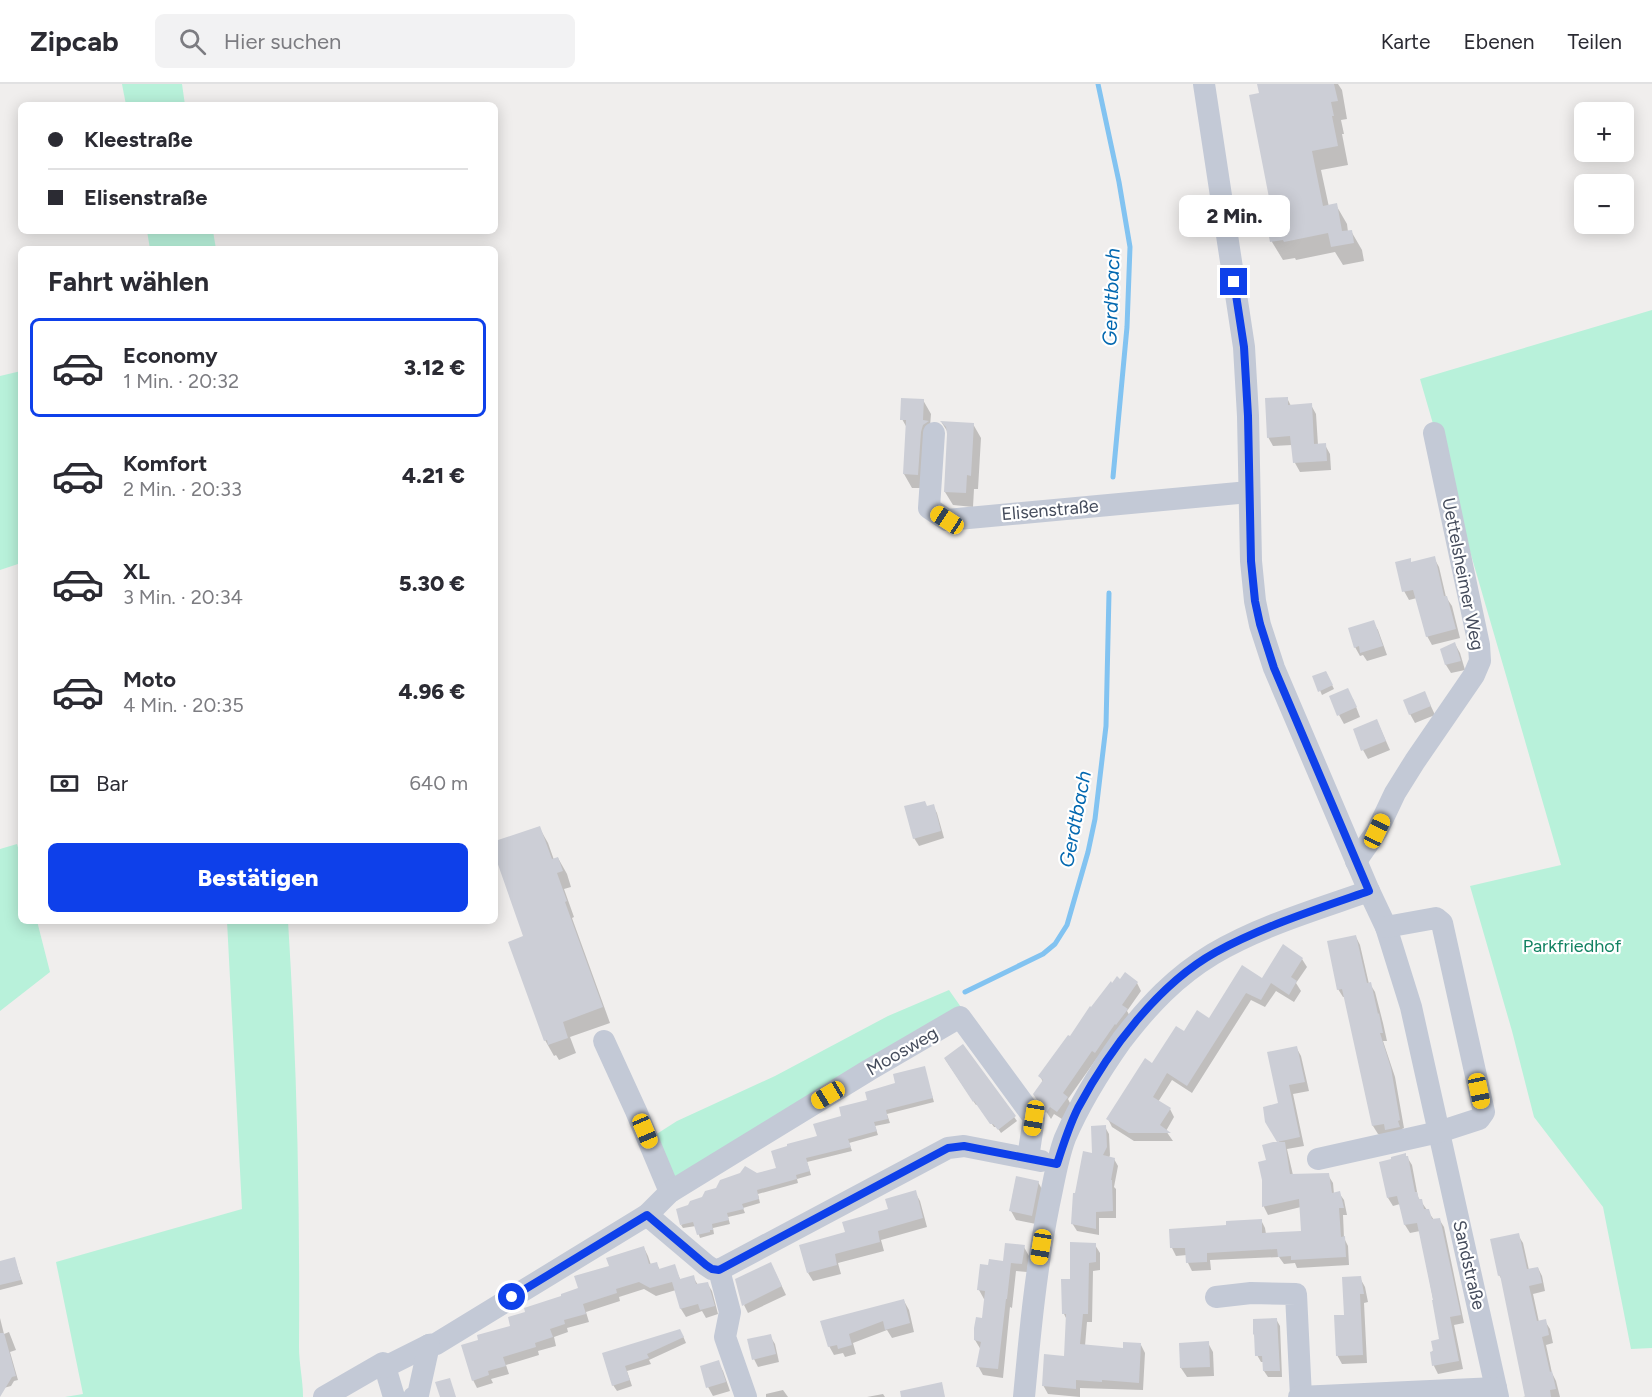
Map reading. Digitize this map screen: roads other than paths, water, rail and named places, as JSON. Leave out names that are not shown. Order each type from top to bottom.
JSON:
[{"type":"street","points":[[1024,1397],[1035,1289],[1057,1164],[1078,1109],[1105,1064],[1139,1018],[1165,989],[1187,971],[1245,938],[1282,922],[1369,891],[1274,668],[1255,601],[1251,561],[1244,347],[1204,84]]},
{"type":"street","name":"Elisenstraße","points":[[934,433],[929,508],[947,520],[1249,492]]},
{"type":"street","name":"Uettelsheimer Weg","points":[[1356,861],[1377,831],[1395,793],[1480,661],[1479,645],[1434,433]]},
{"type":"street","name":"Sandstraße","points":[[1369,891],[1386,927],[1411,1008],[1497,1393]]},
{"type":"street","points":[[1318,1159],[1439,1132],[1479,1119],[1484,1112],[1442,923],[1436,918],[1386,927]]},
{"type":"street","name":"Moosweg","points":[[324,1397],[383,1363],[385,1367],[429,1345],[436,1344],[647,1215],[670,1192],[868,1070],[960,1017],[1034,1118],[1028,1158]]},
{"type":"street","points":[[604,1041],[670,1192]]},
{"type":"street","points":[[647,1215],[706,1265],[719,1270],[948,1148],[964,1146],[1057,1164]]},
{"type":"street","points":[[719,1270],[730,1312],[725,1337],[746,1397]]},
{"type":"street","points":[[1216,1297],[1251,1293],[1296,1294],[1300,1397],[1497,1393]]},
{"type":"street","points":[[414,1397],[418,1395],[429,1345]]},
{"type":"street","points":[[385,1367],[394,1397]]},
{"type":"waterway","name":"Gerdtbach","points":[[1098,84],[1130,247],[1127,327],[1113,477]]},
{"type":"waterway","name":"Gerdtbach","points":[[965,992],[1043,954],[1055,944],[1067,925],[1095,819],[1106,726],[1109,593]]},
{"type":"park label","name":"Parkfriedhof","points":[[1572,946]]}]
